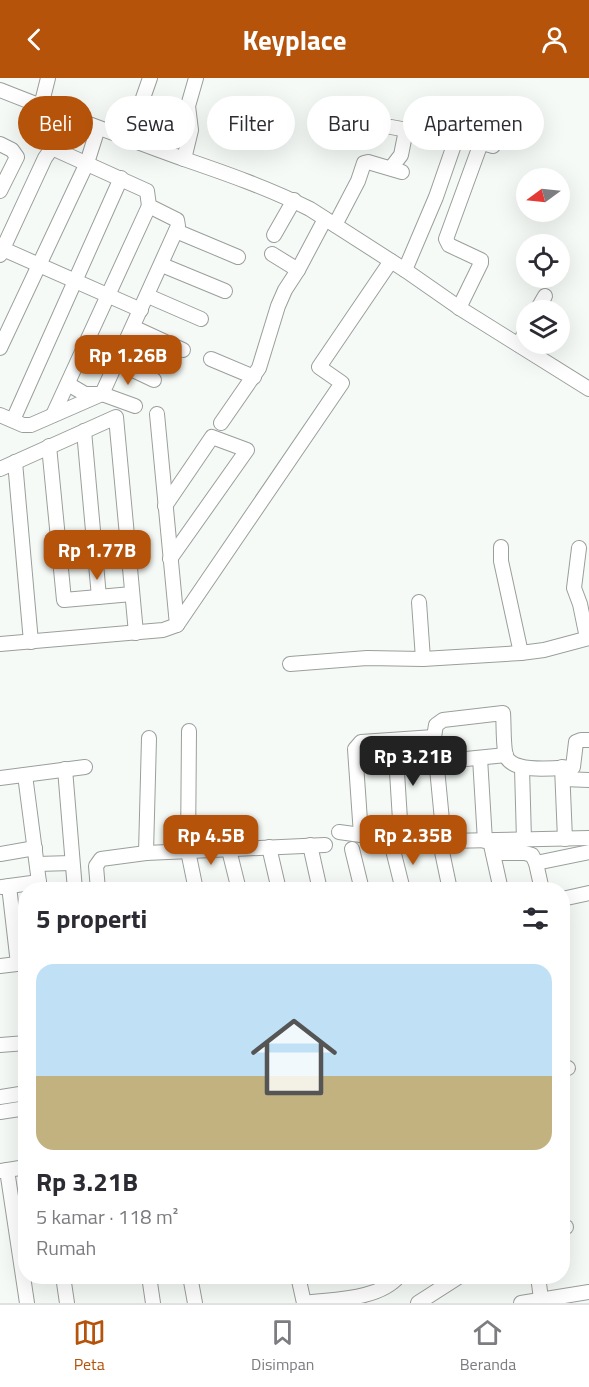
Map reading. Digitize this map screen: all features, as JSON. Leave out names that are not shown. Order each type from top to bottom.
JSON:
[{"type":"street","points":[[44,96],[48,78]]},
{"type":"street","points":[[144,96],[150,78]]},
{"type":"street","points":[[184,159],[191,130],[188,106],[196,78]]},
{"type":"street","points":[[0,90],[18,97]]},
{"type":"street","points":[[93,126],[105,130]]},
{"type":"street","points":[[391,127],[403,129]]},
{"type":"street","points":[[0,348],[87,163],[99,128]]},
{"type":"street","points":[[0,144],[12,150],[17,158],[0,191]]},
{"type":"street","points":[[221,423],[254,377],[266,351],[278,306],[285,290],[358,181],[364,163],[368,162],[396,170],[403,146]]},
{"type":"street","points":[[53,415],[68,384],[108,294],[149,206],[147,190],[56,149],[50,149],[1,252],[39,265],[108,294],[141,310]]},
{"type":"street","points":[[160,150],[294,201],[516,343]]},
{"type":"street","points":[[405,270],[436,197],[453,150]]},
{"type":"street","points":[[459,308],[482,263],[481,260],[449,244],[446,239],[485,150]]},
{"type":"street","points":[[121,178],[75,281],[6,417],[23,425],[31,425],[102,394],[178,226],[177,220],[149,206]]},
{"type":"street","points":[[273,235],[294,201]]},
{"type":"street","points":[[176,231],[238,257]]},
{"type":"street","points":[[272,254],[298,270]]},
{"type":"street","points":[[0,644],[164,630],[177,625],[342,383],[320,367],[391,261]]},
{"type":"street","points":[[162,265],[225,291]]},
{"type":"street","points":[[148,296],[201,319]]},
{"type":"street","points":[[543,300],[545,296]]},
{"type":"street","points":[[132,327],[183,350]]},
{"type":"street","points":[[533,354],[585,386],[589,371]]},
{"type":"street","points":[[211,359],[254,377]]},
{"type":"street","points":[[116,362],[154,380]]},
{"type":"street","points":[[68,384],[90,395],[102,394],[135,406]]},
{"type":"street","points":[[157,414],[177,625]]},
{"type":"street","points":[[0,469],[112,418],[117,419],[136,633]]},
{"type":"street","points":[[84,431],[99,597]]},
{"type":"street","points":[[165,506],[212,437],[247,450],[171,559]]},
{"type":"street","points":[[49,446],[64,600],[132,594]]},
{"type":"street","points":[[15,462],[31,642]]},
{"type":"street","points":[[501,547],[501,561],[521,653]]},
{"type":"street","points":[[290,664],[367,658],[423,659],[521,653],[544,650],[588,638],[574,588],[579,548]]},
{"type":"street","points":[[419,602],[423,659]]},
{"type":"street","points":[[448,882],[441,847],[444,839],[434,737],[436,725],[443,720],[503,713],[506,755],[511,763],[522,768],[568,773],[589,780]]},
{"type":"street","points":[[189,731],[188,851],[194,882]]},
{"type":"street","points":[[361,835],[355,749],[361,742],[434,737]]},
{"type":"street","points":[[146,853],[149,738]]},
{"type":"street","points":[[395,740],[401,836]]},
{"type":"street","points":[[565,839],[568,773],[576,742],[589,740]]},
{"type":"street","points":[[436,762],[506,755]]},
{"type":"street","points":[[480,758],[490,845],[499,882]]},
{"type":"street","points":[[0,778],[85,767]]},
{"type":"street","points":[[522,768],[524,840]]},
{"type":"street","points":[[65,769],[74,882]]},
{"type":"street","points":[[25,775],[39,882]]},
{"type":"street","points":[[339,832],[444,839],[490,845],[525,853],[532,855],[540,882]]},
{"type":"street","points":[[490,845],[524,840],[589,838]]},
{"type":"street","points":[[310,845],[318,882]]},
{"type":"street","points":[[97,882],[96,866],[101,859],[146,853],[325,845]]},
{"type":"street","points":[[269,847],[277,882]]},
{"type":"street","points":[[0,854],[35,848]]},
{"type":"street","points":[[352,849],[360,882]]},
{"type":"street","points":[[229,850],[237,882]]},
{"type":"street","points":[[393,850],[401,882]]},
{"type":"street","points":[[536,863],[589,852]]},
{"type":"street","points":[[37,864],[72,863]]},
{"type":"street","points":[[5,886],[18,945]]},
{"type":"street","points":[[570,897],[589,893]]},
{"type":"street","points":[[0,966],[18,964]]},
{"type":"street","points":[[0,1045],[18,1044]]},
{"type":"street","points":[[0,1097],[18,1094]]},
{"type":"street","points":[[0,1112],[18,1109]]},
{"type":"street","points":[[4,1170],[18,1251]]},
{"type":"street","points":[[24,1284],[27,1303]]},
{"type":"street","points":[[64,1284],[67,1303]]},
{"type":"street","points":[[150,1284],[153,1303]]},
{"type":"street","points":[[191,1284],[195,1303]]},
{"type":"street","points":[[300,1284],[304,1303],[376,1293],[391,1284]]},
{"type":"street","points":[[418,1303],[448,1284]]},
{"type":"street","points":[[539,1284],[541,1299]]},
{"type":"street","points":[[521,1303],[589,1292]]}]
